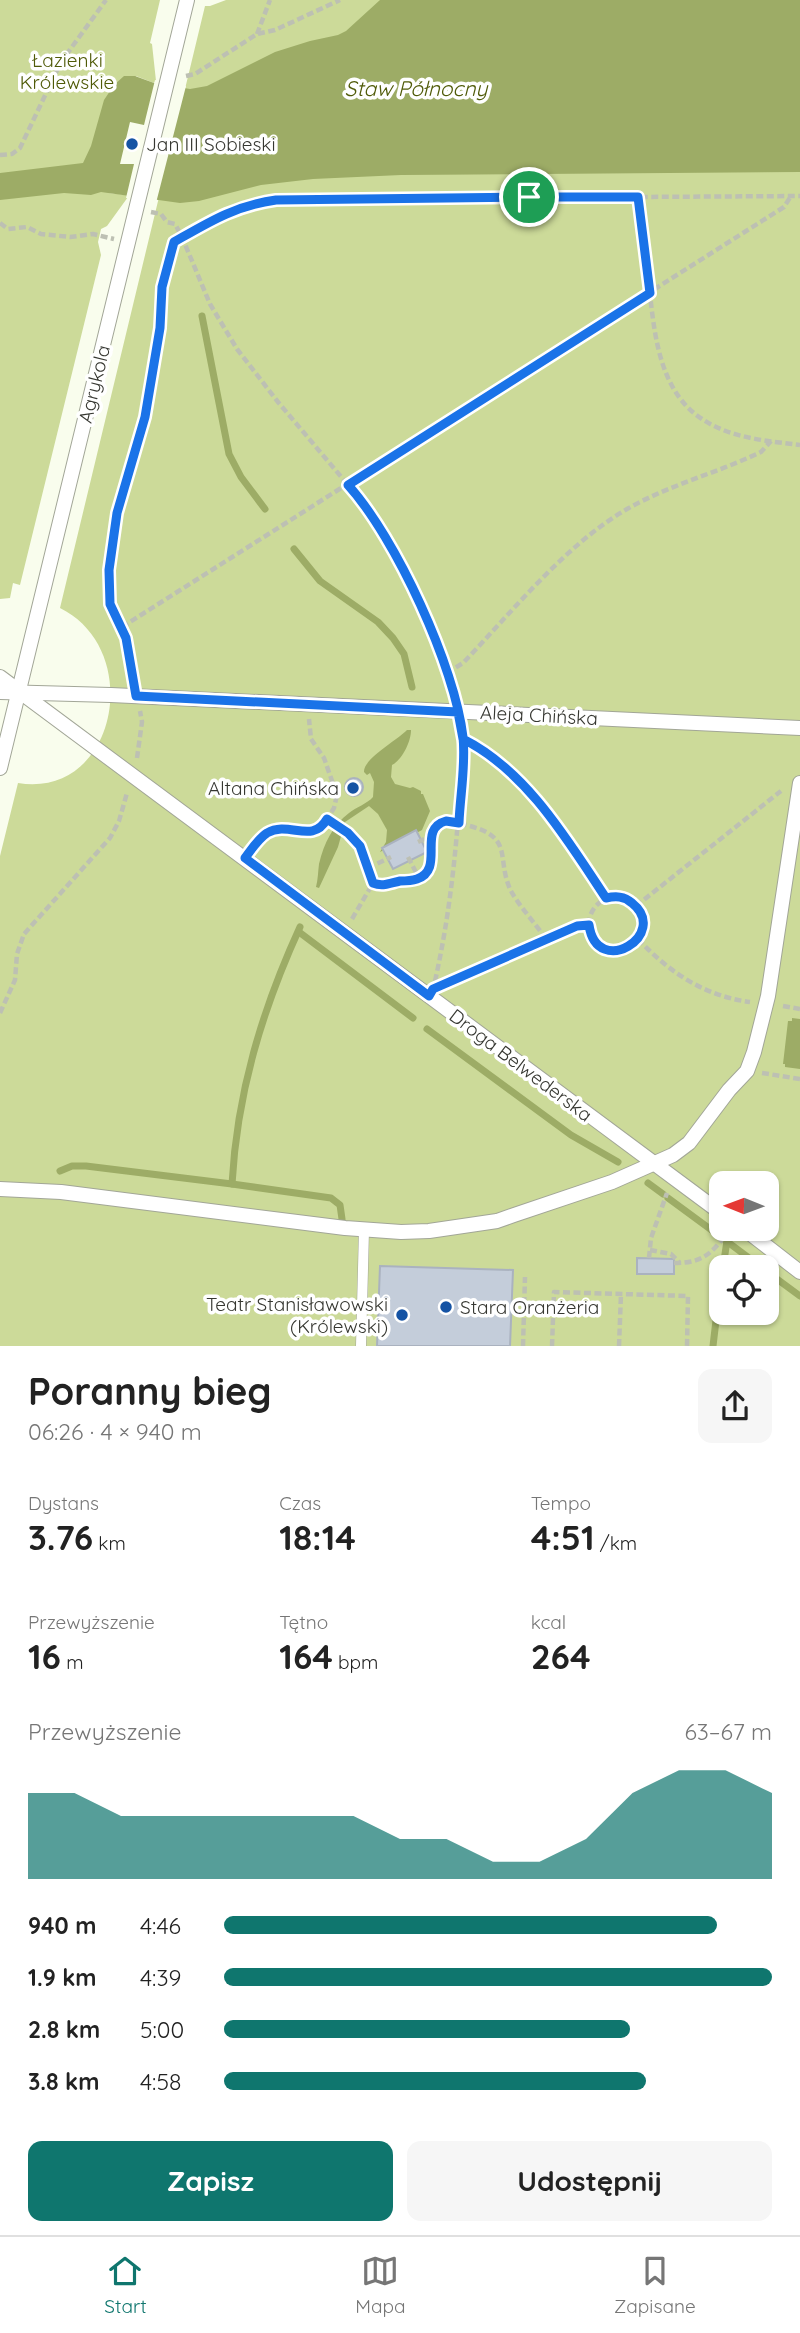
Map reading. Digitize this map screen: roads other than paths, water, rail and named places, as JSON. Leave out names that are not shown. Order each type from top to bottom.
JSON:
[{"type":"street","name":"Agrykola","points":[[0,768],[187,0]]},
{"type":"street","name":"Droga Belwederska","points":[[0,677],[709,1204]]},
{"type":"street","name":"Aleja Chińska","points":[[0,692],[136,696],[800,728]]},
{"type":"street","points":[[0,1189],[52,1191],[364,1230],[429,1231],[497,1221],[612,1182],[682,1150],[747,1071],[766,1004],[800,783]]},
{"type":"street","points":[[760,1241],[800,1272]]},
{"type":"lane","points":[[361,1346],[364,1230]]},
{"type":"water","name":"Staw Północny","points":[[380,0],[800,0],[800,172],[401,175],[313,179],[261,185],[199,201],[180,203],[101,192],[91,195],[64,193],[0,200],[0,173],[83,163],[91,146],[104,100],[124,76],[135,76],[154,83],[190,89],[207,86],[275,52],[338,35]]},
{"type":"water","points":[[407,730],[411,730],[409,740],[402,755],[392,765],[391,777],[395,784],[413,787],[423,794],[430,811],[422,830],[380,852],[386,842],[387,830],[378,814],[369,806],[345,822],[338,847],[319,888],[316,887],[321,856],[334,829],[349,813],[373,797],[374,782],[370,773],[367,775],[364,772],[365,767],[374,756]]},
{"type":"water","points":[[792,1018],[800,1019],[800,1069],[785,1067],[783,1064],[788,1021],[792,1021]]},
{"type":"waterway","points":[[202,316],[229,454],[241,477],[265,509]]},
{"type":"waterway","points":[[294,549],[320,581],[378,622],[393,638],[404,654],[412,687]]},
{"type":"waterway","points":[[60,1171],[72,1166],[86,1166],[232,1184],[239,1117],[254,1052],[274,989],[300,927]]},
{"type":"waterway","points":[[299,932],[413,1018]]},
{"type":"waterway","points":[[427,1029],[571,1135],[618,1162]]},
{"type":"waterway","points":[[648,1183],[663,1194]]},
{"type":"waterway","points":[[232,1184],[331,1198],[340,1205],[342,1219]]},
{"type":"waterway","points":[[668,1198],[709,1228]]},
{"type":"waterway","points":[[726,1241],[745,1255]]},
{"type":"waterway","points":[[725,1255],[727,1241]]},
{"type":"waterway","points":[[779,1281],[800,1296]]},
{"type":"waterway","points":[[713,1346],[715,1325]]},
{"type":"place","name":"Jan III Sobieski","points":[[132,144]]},
{"type":"place","name":"Altana Chińska","points":[[353,788]]},
{"type":"place","name":"Stara Oranżeria","points":[[446,1307]]},
{"type":"place","name":"Teatr Stanisławowski (Królewski)","points":[[402,1315]]},
{"type":"park label","name":"Łazienki Królewskie","points":[[67,71]]}]
